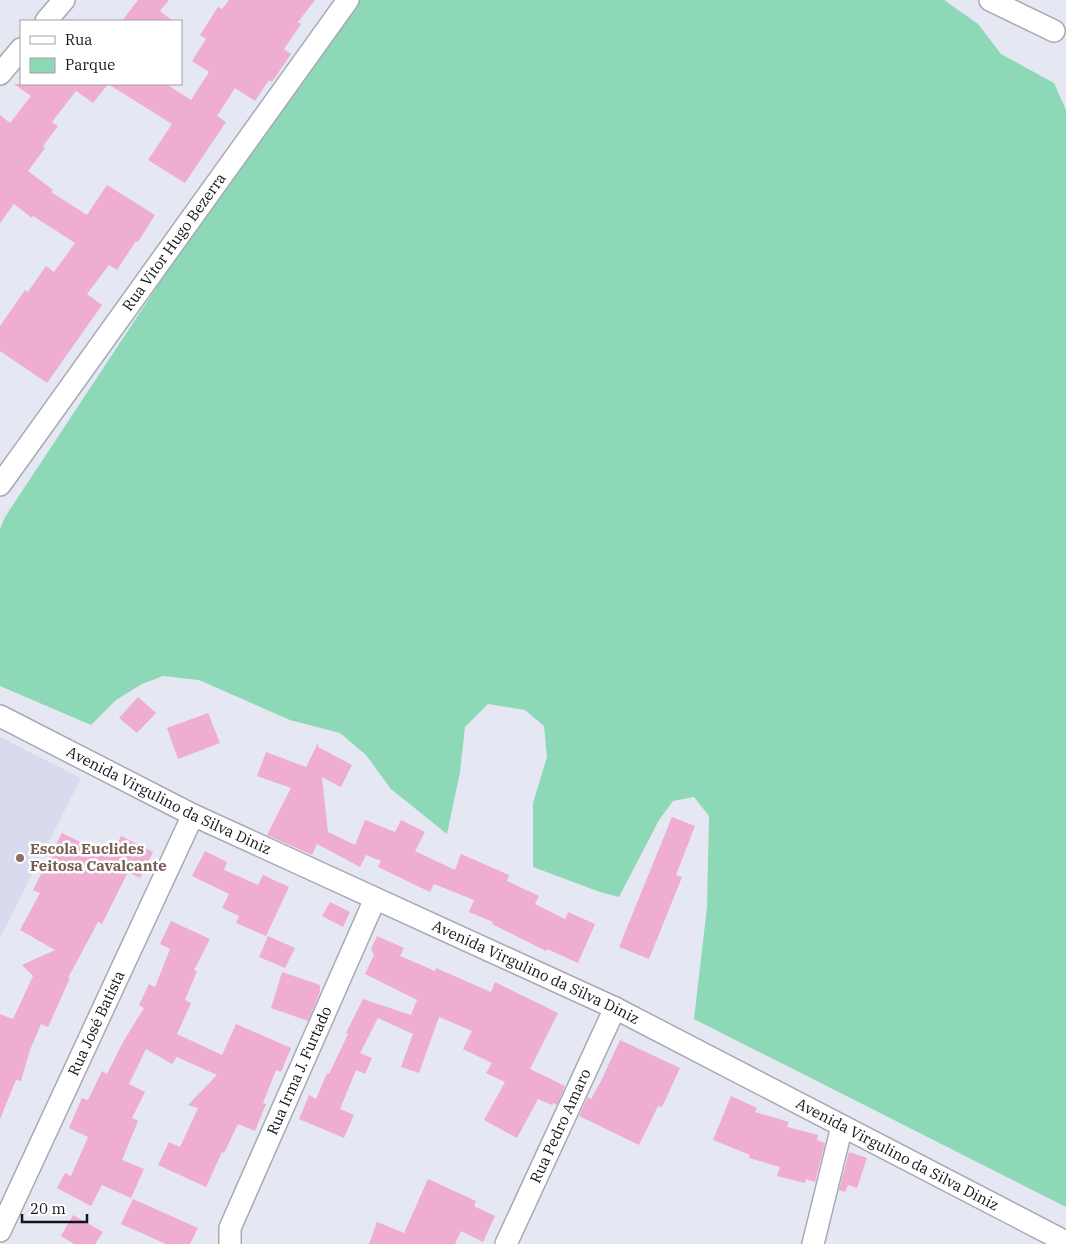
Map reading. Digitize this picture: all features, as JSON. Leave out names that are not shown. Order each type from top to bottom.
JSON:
[{"type":"street","points":[[47,20],[64,0]]},
{"type":"street","name":"Rua Vitor Hugo Bezerra","points":[[0,484],[348,0]]},
{"type":"street","points":[[990,0],[1054,31]]},
{"type":"street","points":[[0,74],[20,50]]},
{"type":"street","name":"Avenida Virgulino da Silva Diniz","points":[[0,716],[193,815],[375,900],[615,1008],[1066,1242]]},
{"type":"street","name":"Rua José Batista","points":[[0,1231],[193,815]]},
{"type":"street","name":"Rua Irma J. Furtado","points":[[230,1244],[230,1228],[375,900]]},
{"type":"street","name":"Rua Pedro Amaro","points":[[506,1244],[615,1008]]},
{"type":"street","points":[[813,1244],[842,1126]]},
{"type":"shaded area","name":"Escola Euclides Feitosa Cavalcante","points":[[0,737],[81,778],[0,938]]},
{"type":"green space","points":[[356,0],[944,0],[978,24],[1001,54],[1054,83],[1066,110],[1066,1207],[694,1019],[707,907],[709,816],[694,797],[673,801],[659,820],[619,897],[600,892],[533,867],[533,803],[547,757],[544,726],[525,710],[488,704],[465,727],[460,772],[447,834],[391,789],[366,755],[340,733],[290,720],[199,680],[163,676],[142,684],[116,700],[91,725],[0,686],[0,529],[5,517],[234,170]]},
{"type":"building","points":[[138,0],[169,0],[160,11],[172,20],[123,20]]},
{"type":"building","points":[[229,0],[315,0],[298,22],[301,24],[284,49],[291,54],[272,82],[269,80],[255,101],[235,88],[217,116],[226,122],[185,183],[148,160],[172,124],[110,85],[168,85],[191,100],[209,72],[192,61],[206,39],[200,35],[218,7],[222,9]]},
{"type":"building","points":[[14,84],[107,85],[93,103],[76,91],[52,122],[58,126],[28,171],[53,190],[51,192],[87,215],[107,185],[155,215],[117,270],[109,265],[87,294],[102,305],[47,383],[0,351],[0,326],[25,290],[28,292],[46,266],[54,272],[75,243],[33,216],[32,218],[14,204],[0,223],[0,115],[10,123],[31,96]]},
{"type":"building","points":[[138,697],[156,713],[137,733],[119,718]]},
{"type":"building","points":[[208,713],[220,743],[178,759],[167,728]]},
{"type":"building","points":[[318,743],[318,747],[352,765],[341,787],[322,777],[328,832],[355,845],[365,820],[395,832],[401,820],[425,832],[415,851],[455,870],[461,854],[509,875],[507,881],[539,896],[535,904],[565,919],[568,912],[595,924],[578,963],[547,949],[546,951],[492,924],[493,922],[469,912],[474,900],[434,884],[430,892],[378,867],[381,861],[366,855],[360,867],[317,844],[312,855],[267,835],[291,788],[257,776],[266,752],[306,767]]},
{"type":"building","points":[[672,817],[695,826],[676,875],[682,877],[649,959],[619,947]]},
{"type":"building","points":[[62,833],[111,857],[121,836],[153,852],[140,878],[128,872],[102,924],[98,922],[68,978],[70,978],[48,1027],[41,1024],[30,1050],[21,1081],[16,1080],[0,1119],[0,1014],[13,1019],[33,976],[22,965],[55,950],[20,930],[40,893],[33,890]]},
{"type":"building","points":[[205,851],[227,862],[224,870],[258,885],[263,875],[289,887],[266,936],[236,923],[239,916],[222,908],[229,894],[192,876]]},
{"type":"building","points":[[330,902],[350,912],[343,927],[322,916]]},
{"type":"building","points":[[171,921],[210,939],[194,970],[197,971],[185,1000],[191,1003],[177,1034],[222,1055],[236,1024],[291,1048],[281,1072],[276,1070],[263,1103],[266,1104],[255,1131],[238,1124],[224,1153],[222,1152],[206,1187],[158,1165],[169,1142],[180,1147],[198,1108],[188,1105],[217,1075],[177,1057],[172,1064],[146,1049],[129,1084],[145,1092],[132,1118],[138,1121],[122,1160],[144,1169],[131,1198],[102,1185],[91,1206],[57,1188],[65,1173],[71,1176],[88,1137],[69,1128],[82,1098],[88,1100],[102,1071],[107,1074],[123,1042],[144,1008],[139,1005],[149,984],[155,987],[170,949],[160,944]]},
{"type":"building","points":[[268,936],[295,948],[285,968],[259,957]]},
{"type":"building","points":[[377,936],[404,948],[400,956],[435,971],[436,968],[491,992],[495,982],[558,1013],[530,1069],[565,1086],[557,1105],[553,1103],[552,1105],[538,1099],[517,1138],[484,1120],[505,1082],[486,1073],[492,1063],[463,1049],[472,1031],[439,1017],[419,1073],[401,1067],[413,1034],[378,1018],[360,1053],[372,1058],[365,1074],[356,1070],[340,1109],[354,1115],[344,1138],[299,1119],[309,1095],[316,1099],[363,999],[411,1015],[417,1000],[365,974],[374,955],[371,949]]},
{"type":"building","points":[[282,972],[320,985],[320,992],[308,1021],[271,1008]]},
{"type":"building","points":[[620,1040],[680,1068],[662,1107],[658,1106],[639,1145],[579,1116],[588,1097],[591,1099],[601,1081]]},
{"type":"building","points":[[731,1096],[757,1108],[755,1112],[789,1122],[787,1127],[818,1135],[817,1140],[825,1143],[815,1182],[806,1179],[805,1183],[777,1176],[780,1167],[749,1158],[750,1155],[713,1140]]},
{"type":"building","points":[[849,1152],[867,1158],[857,1188],[848,1185],[845,1192],[839,1190]]},
{"type":"building","points":[[428,1179],[476,1201],[474,1206],[495,1216],[483,1242],[461,1231],[455,1244],[369,1244],[377,1222],[404,1233]]},
{"type":"building","points":[[133,1199],[198,1228],[190,1244],[166,1244],[121,1224]]},
{"type":"building","points":[[73,1215],[103,1232],[95,1244],[74,1244],[61,1236]]},
{"type":"place","name":"Escola Euclides Feitosa Cavalcante","points":[[20,858]]}]
